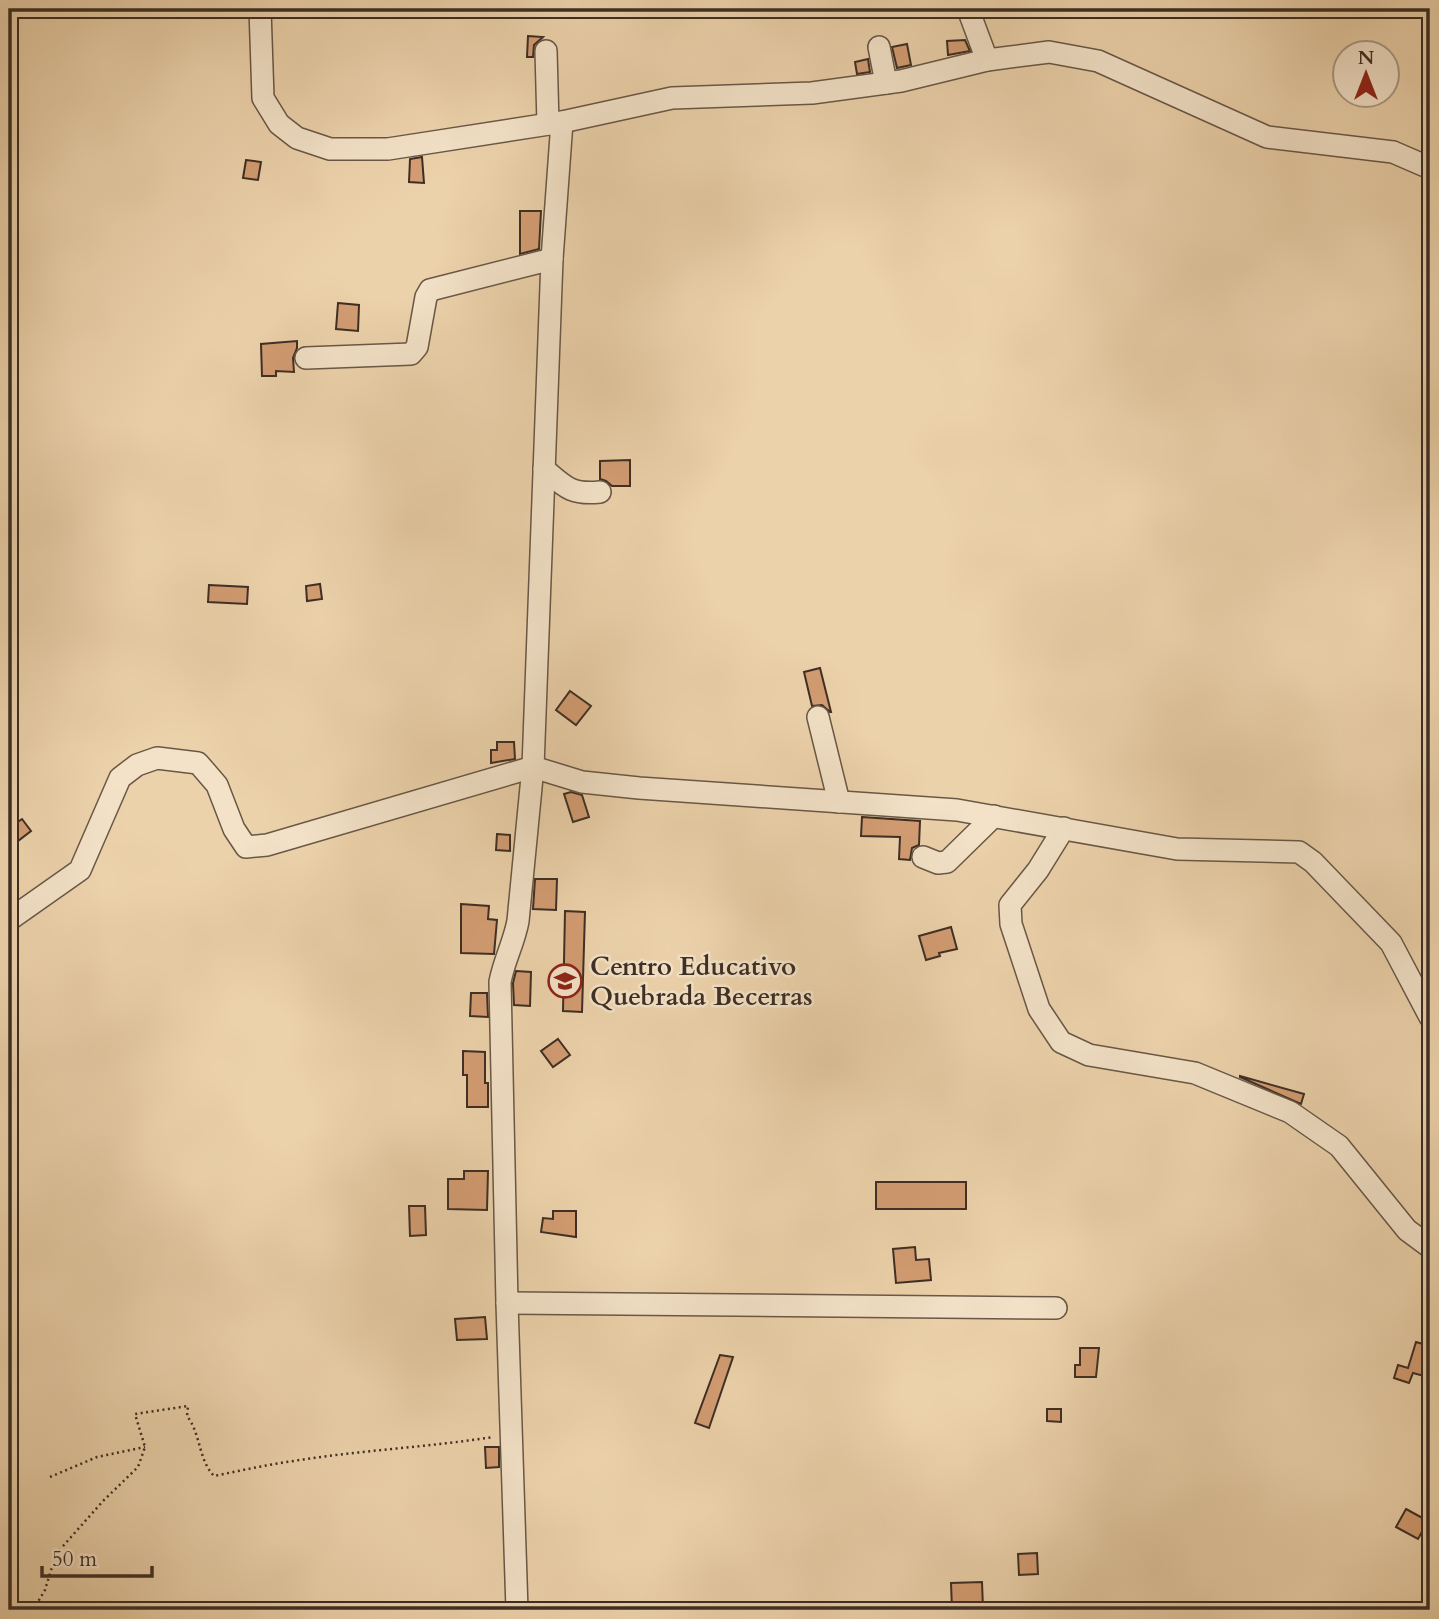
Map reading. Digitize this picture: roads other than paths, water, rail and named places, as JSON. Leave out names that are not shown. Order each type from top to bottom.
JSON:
[{"type":"street","points":[[260,9],[263,98],[279,124],[297,138],[330,149],[388,149],[555,123],[672,98],[813,93],[886,83],[987,60],[1049,52],[1098,61],[1266,137],[1393,152],[1430,168]]},
{"type":"street","points":[[968,9],[987,60]]},
{"type":"street","points":[[878,47],[886,83]]},
{"type":"street","points":[[517,1610],[500,982],[519,921],[533,767],[555,123],[546,51]]},
{"type":"street","points":[[306,358],[411,354],[417,347],[426,297],[430,290],[552,259]]},
{"type":"street","points":[[544,468],[568,489],[577,493],[600,492]]},
{"type":"street","points":[[818,717],[839,802]]},
{"type":"street","points":[[9,920],[80,870],[120,778],[137,765],[157,758],[198,763],[217,785],[234,829],[246,847],[267,845],[533,767],[582,782],[957,810],[1177,849],[1299,852],[1313,862],[1391,943],[1430,1017]]},
{"type":"street","points":[[923,858],[937,863],[947,862],[994,816]]},
{"type":"street","points":[[1064,828],[1038,870],[1010,905],[1011,924],[1039,1009],[1061,1042],[1089,1055],[1195,1073],[1290,1112],[1339,1146],[1407,1230],[1430,1247]]},
{"type":"street","points":[[507,1303],[1056,1308]]},
{"type":"place","name":"Centro Educativo Quebrada Becerras","points":[[565,981]]}]
